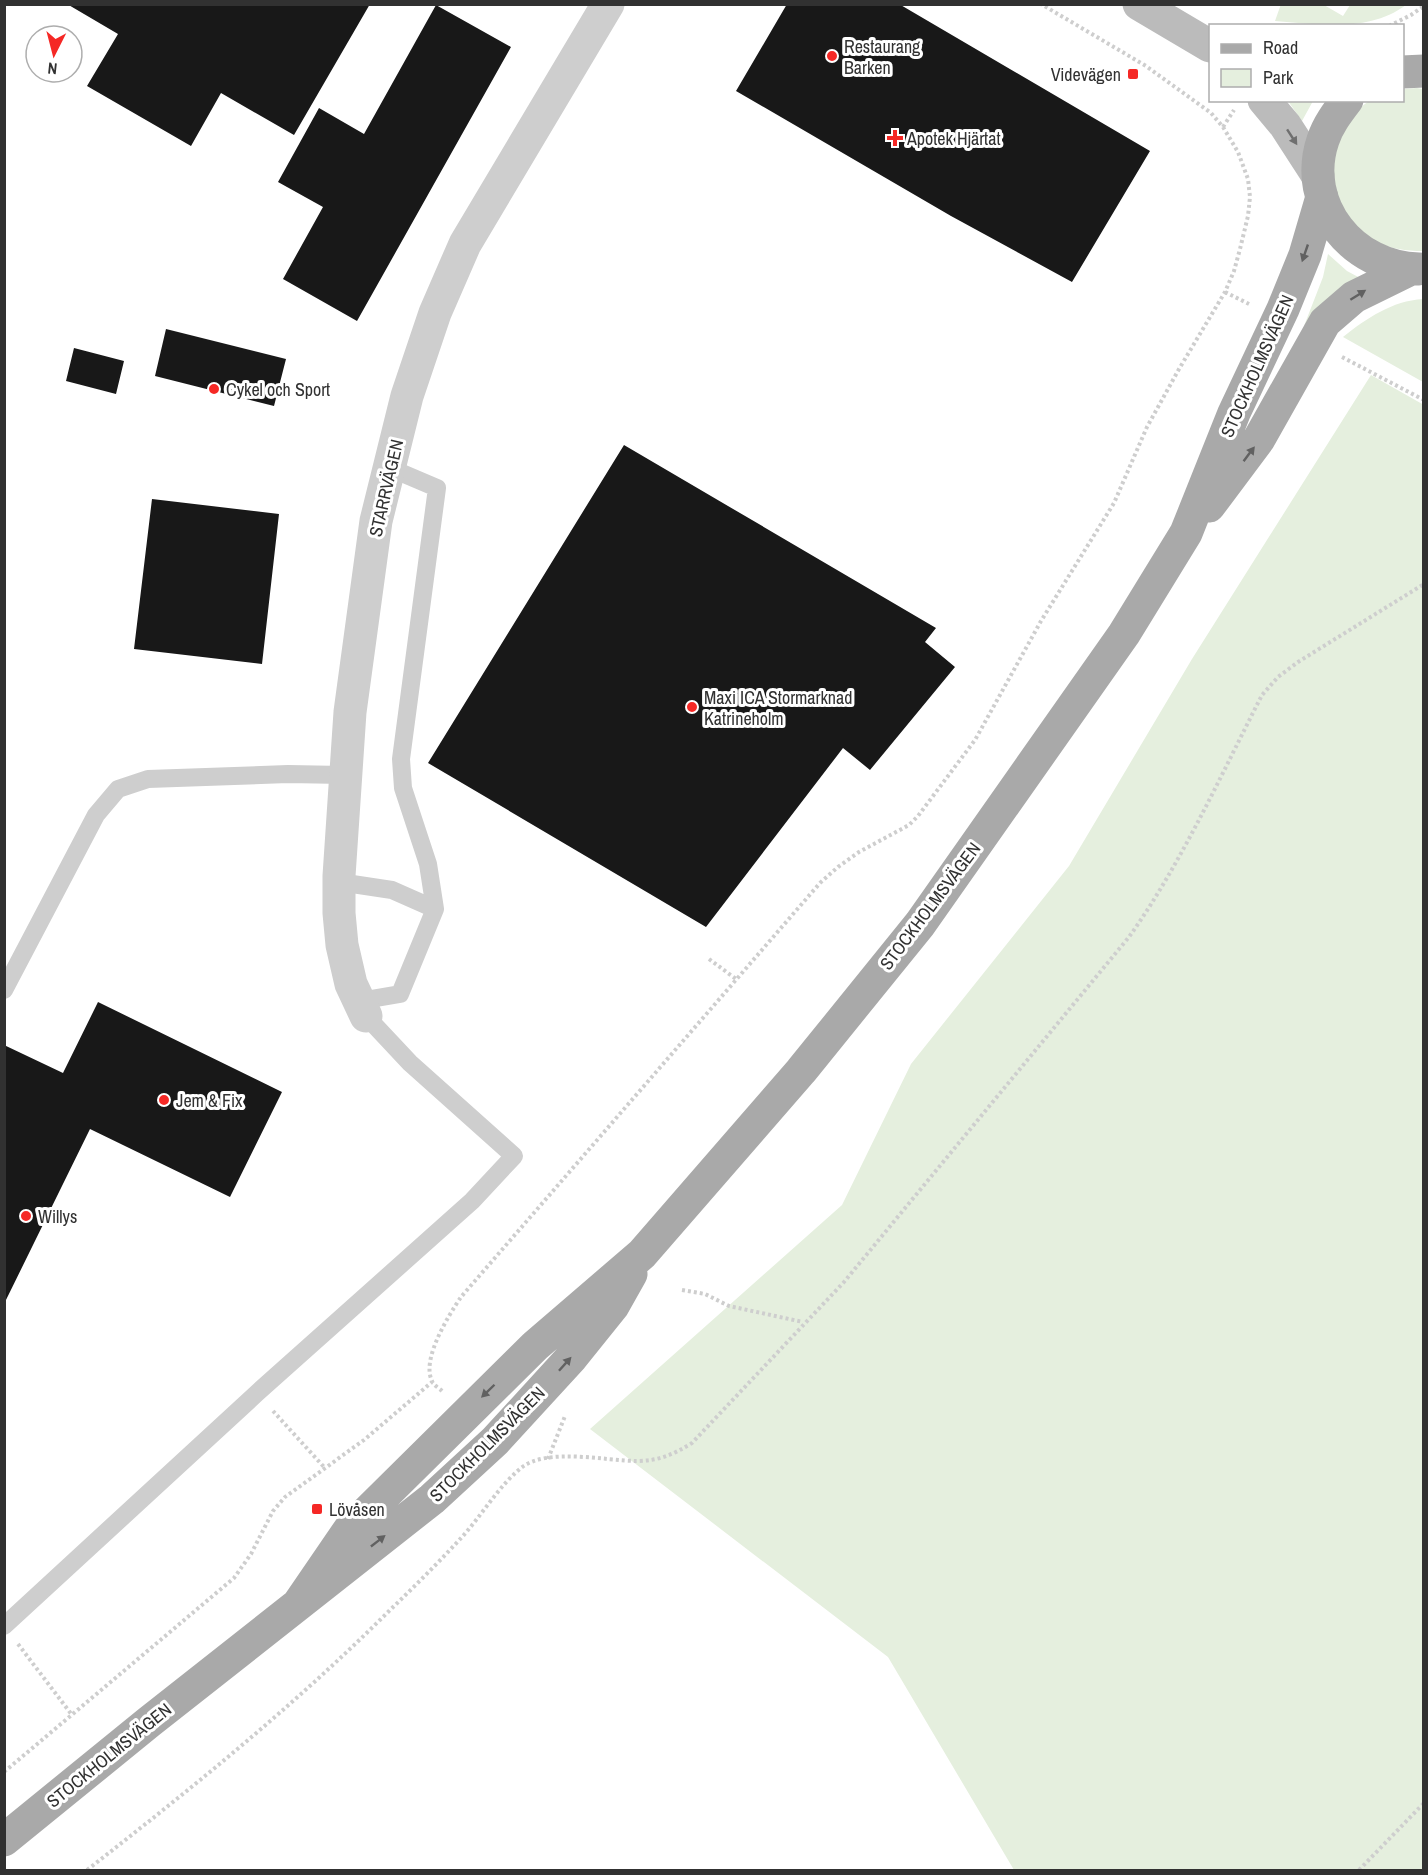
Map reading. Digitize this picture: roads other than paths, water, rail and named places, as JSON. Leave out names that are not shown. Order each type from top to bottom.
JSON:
[{"type":"main road","name":"STOCKHOLMSVÄGEN","points":[[4,1840],[299,1603],[349,1530],[535,1346],[642,1254],[801,1071],[920,924],[1124,634],[1186,532],[1234,413],[1297,277],[1305,255],[1320,187],[1322,142],[1328,126],[1346,102]]},
{"type":"main road","points":[[1320,187],[1335,225],[1359,250],[1373,259],[1390,265],[1417,269]]},
{"type":"main road","name":"STOCKHOLMSVÄGEN","points":[[1186,532],[1202,516],[1259,440],[1325,322],[1354,297],[1417,269]]},
{"type":"street","name":"STARRVÄGEN","points":[[362,1008],[351,984],[342,945],[339,882],[344,775],[350,712],[376,521],[407,396],[435,313],[465,244],[608,4]]},
{"type":"street","points":[[1139,4],[1209,45]]},
{"type":"street","points":[[1266,102],[1285,125],[1320,187]]},
{"type":"lane","points":[[8,1631],[257,1393],[472,1201],[514,1156],[410,1063],[362,1008],[400,994],[435,909],[428,864],[403,788],[400,759],[437,488],[390,468]]},
{"type":"lane","points":[[4,990],[96,814],[118,789],[148,779],[288,774],[344,775]]},
{"type":"lane","points":[[339,882],[392,890],[435,909]]},
{"type":"place","name":"Restaurang Barken","points":[[832,56]]},
{"type":"place","name":"Videvägen","points":[[1133,74]]},
{"type":"place","name":"Apotek Hjärtat","points":[[895,138]]},
{"type":"place","name":"Cykel och Sport","points":[[214,389]]},
{"type":"place","name":"Maxi ICA Stormarknad Katrineholm","points":[[692,707]]},
{"type":"place","name":"Jem & Fix","points":[[164,1100]]},
{"type":"place","name":"Willys","points":[[26,1216]]},
{"type":"place","name":"Lövåsen","points":[[317,1509]]}]
